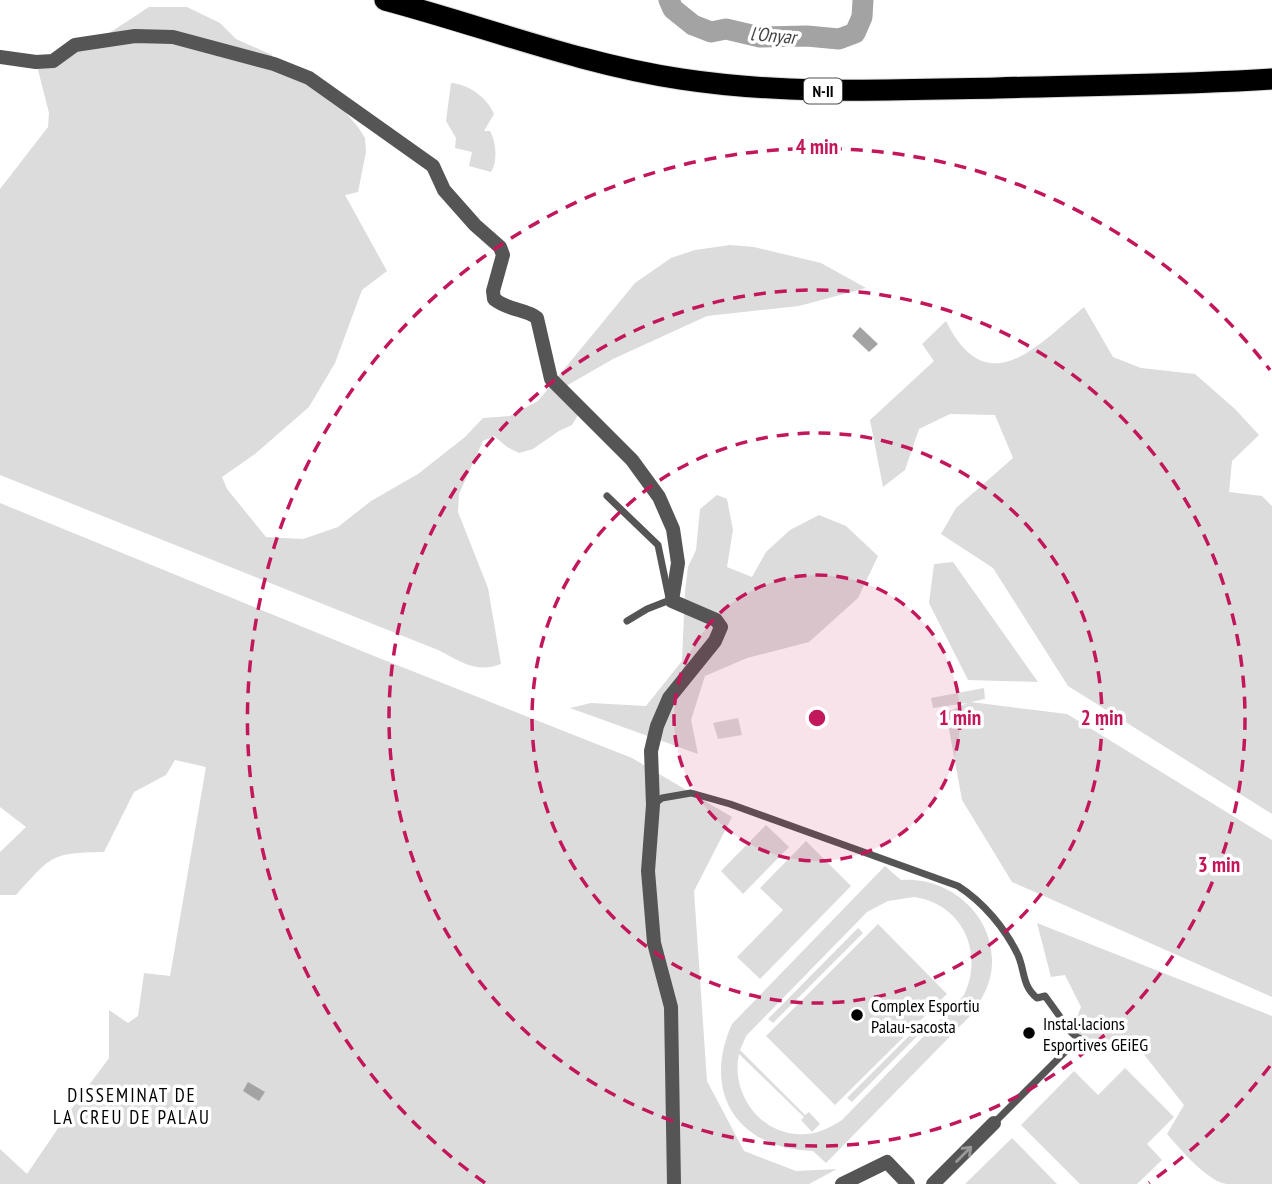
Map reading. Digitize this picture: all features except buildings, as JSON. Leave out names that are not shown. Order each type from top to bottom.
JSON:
[{"type":"highway","name":"N-II","points":[[385,0],[601,62],[678,79],[760,88],[854,91],[1272,79]]},
{"type":"street","points":[[0,57],[36,62],[54,61],[75,45],[135,36],[173,37],[274,64],[309,78],[433,166],[444,190],[475,225],[500,247],[503,255],[493,291],[494,299],[513,311],[533,314],[537,318],[551,379],[632,460],[659,497],[673,529],[678,563],[671,601],[716,621],[721,627],[719,636],[669,698],[657,726],[651,751],[653,805],[648,871],[654,943],[671,1007],[674,1184]]},
{"type":"street","points":[[933,1184],[994,1124]]},
{"type":"street","points":[[842,1184],[887,1163],[908,1184]]},
{"type":"lane","points":[[607,496],[658,545],[671,601],[647,609],[627,621]]},
{"type":"lane","points":[[653,805],[662,798],[691,793],[743,808],[958,886],[981,904],[1009,939],[1019,958],[1029,991],[1037,998],[1045,996],[1071,1032],[1086,1045]]},
{"type":"lane","points":[[994,1124],[1079,1038]]},
{"type":"shaded area","points":[[149,7],[187,7],[220,23],[236,39],[272,55],[274,64],[323,86],[365,138],[366,152],[358,192],[345,195],[387,271],[362,290],[335,363],[309,407],[255,454],[222,477],[227,489],[266,537],[303,539],[338,527],[371,501],[418,474],[465,437],[483,418],[510,416],[538,401],[635,283],[671,258],[695,250],[730,245],[754,247],[821,263],[866,288],[799,306],[707,316],[613,359],[561,389],[581,410],[572,425],[533,449],[519,453],[494,436],[483,441],[459,494],[458,512],[488,588],[501,664],[484,668],[468,665],[438,650],[0,475],[0,189],[48,127],[49,113],[36,62],[97,41]]},
{"type":"shaded area","points":[[451,83],[476,92],[487,102],[494,114],[484,131],[490,131],[495,146],[495,163],[491,172],[469,166],[472,152],[455,148],[456,138],[446,121]]},
{"type":"shaded area","points":[[1084,307],[1113,357],[1141,368],[1195,374],[1235,409],[1259,435],[1232,461],[1229,492],[1262,496],[1272,506],[1272,814],[1068,686],[993,568],[941,534],[956,508],[1013,458],[995,415],[950,414],[919,429],[905,470],[883,487],[870,420],[934,361],[922,344],[946,321],[962,346],[978,359],[995,363],[1013,360],[1030,350]]},
{"type":"shaded area","points":[[860,327],[878,344],[869,352],[852,336]]},
{"type":"shaded area","points":[[717,495],[727,499],[733,530],[727,567],[752,577],[766,552],[790,530],[819,515],[846,526],[878,556],[858,598],[809,642],[747,658],[705,676],[691,720],[698,754],[570,708],[591,703],[646,706],[682,661],[685,591],[688,567],[696,550],[700,509]]},
{"type":"shaded area","points":[[0,503],[632,758],[732,817],[694,891],[707,1081],[744,1151],[796,1171],[837,1169],[809,1184],[0,1184],[0,1149],[27,1174],[109,1058],[109,1010],[128,1023],[138,1016],[144,973],[170,976],[206,767],[175,760],[166,775],[134,792],[104,852],[72,854],[53,859],[16,895],[0,895],[0,852],[26,827],[0,807]]},
{"type":"shaded area","points":[[953,562],[1038,682],[968,680],[929,603],[934,564]]},
{"type":"shaded area","points":[[984,688],[985,699],[971,702],[1067,714],[1272,840],[1272,997],[1012,882],[962,800],[946,713],[967,703],[933,708],[931,698]]},
{"type":"shaded area","points":[[738,718],[742,735],[718,739],[713,723]]},
{"type":"shaded area","points":[[766,825],[789,847],[743,894],[721,871]]},
{"type":"shaded area","points":[[806,841],[851,886],[760,979],[737,957],[783,910],[760,888]]},
{"type":"shaded area","points":[[885,866],[901,880],[934,884],[963,900],[984,926],[990,942],[991,974],[972,1014],[826,1163],[813,1151],[787,1148],[764,1140],[746,1128],[733,1113],[724,1094],[721,1073],[724,1049],[732,1024]],"holes":[[[914,897],[931,901],[957,920],[970,947],[972,963],[964,995],[842,1120],[825,1129],[806,1134],[776,1129],[763,1121],[753,1111],[739,1084],[739,1054],[804,1117],[801,1120],[812,1132],[820,1124],[809,1112],[805,1115],[740,1050],[746,1036],[867,912],[888,901]]]},
{"type":"shaded area","points":[[1037,923],[1272,1016],[1272,1184],[1220,1182],[1187,1156],[1167,1134],[1184,1105],[1142,1052],[1086,1051],[1074,1025],[1081,1007],[1065,975],[1051,977]]},
{"type":"shaded area","name":"Complex Esportiu Palau-sacosta","points":[[878,924],[947,994],[835,1105],[766,1036]]},
{"type":"shaded area","points":[[858,928],[863,933],[773,1023],[768,1019]]},
{"type":"shaded area","points":[[925,1020],[929,1024],[852,1102],[847,1098]]},
{"type":"shaded area","points":[[1125,1068],[1174,1117],[1147,1144],[1162,1160],[1137,1184],[1080,1184],[1021,1125],[1074,1071],[1098,1095]]},
{"type":"shaded area","points":[[248,1082],[265,1092],[259,1101],[243,1091]]},
{"type":"shaded area","points":[[1012,1138],[1057,1184],[965,1184]]},
{"type":"waterway","name":"l'Onyar","points":[[669,0],[673,9],[693,25],[711,32],[726,29],[760,37],[807,36],[839,39],[855,33],[862,17],[863,0]]},
{"type":"place","name":"Complex Esportiu Palau-sacosta","points":[[857,1015]]},
{"type":"place","name":"Instal·lacions Esportives GEiEG","points":[[1029,1033]]},
{"type":"district","name":"DISSEMINAT DE LA CREU DE PALAU","points":[[132,1106]]}]
